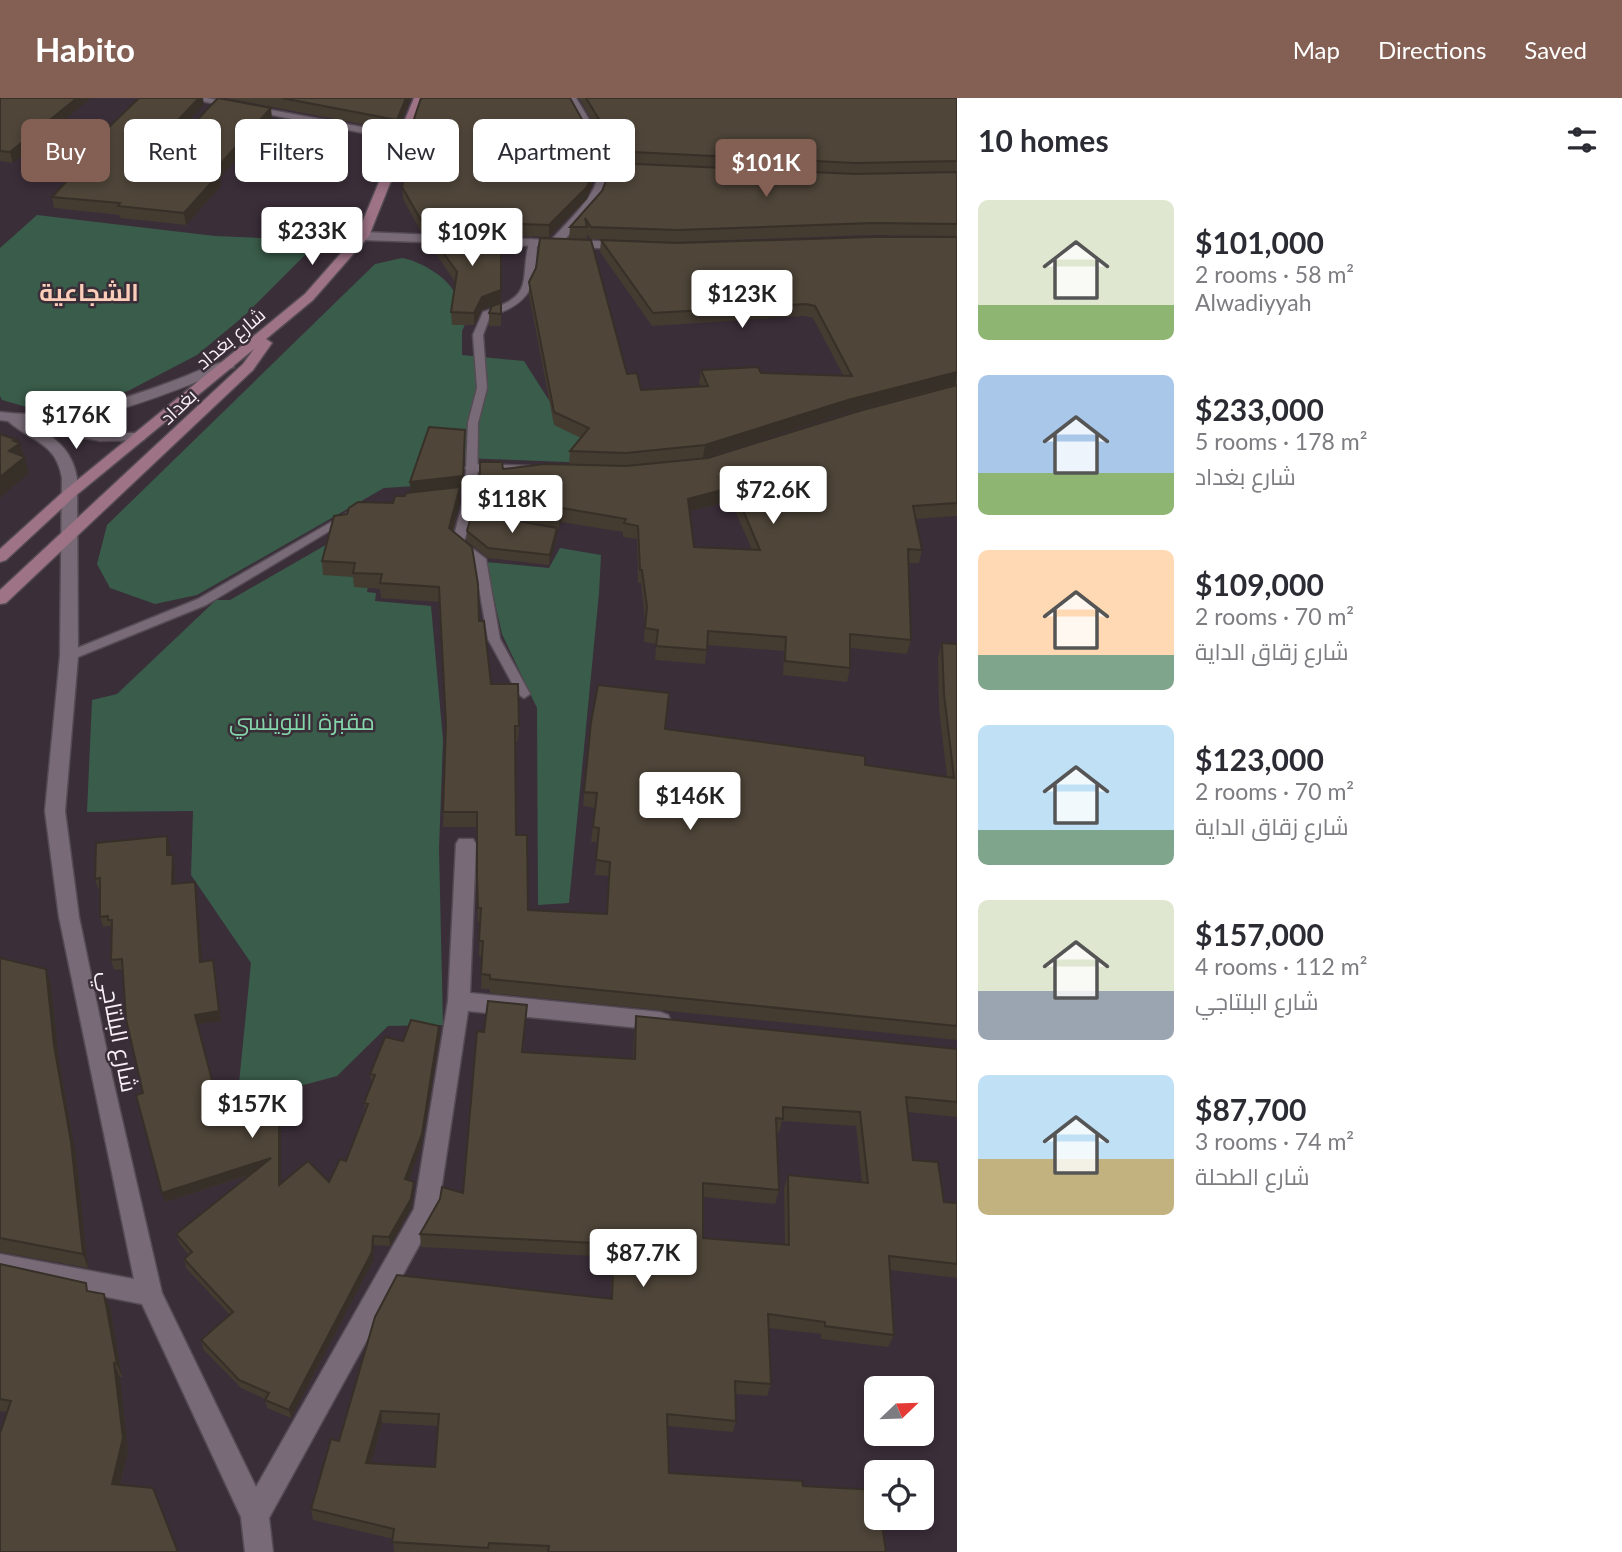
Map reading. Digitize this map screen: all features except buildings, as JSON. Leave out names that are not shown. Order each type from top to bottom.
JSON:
[{"type":"main road","name":"شارع بغداد","points":[[411,119],[419,98]]},
{"type":"main road","name":"شارع بغداد","points":[[0,557],[69,494],[309,297],[363,236],[386,182]]},
{"type":"main road","name":"بغداد","points":[[0,599],[248,367],[282,319]]},
{"type":"street","points":[[191,98],[362,130]]},
{"type":"street","points":[[571,98],[583,119]]},
{"type":"street","points":[[208,112],[218,102]]},
{"type":"street","points":[[555,242],[600,193],[603,182]]},
{"type":"street","points":[[363,236],[637,247]]},
{"type":"street","points":[[7,418],[60,415],[123,402],[229,364]]},
{"type":"street","points":[[7,418],[98,438],[118,440],[139,437]]},
{"type":"street","name":"شارع البلتاجي","points":[[7,418],[57,446],[68,461],[71,474],[69,656],[55,811],[69,917],[101,1076],[150,1294],[255,1516],[259,1552]]},
{"type":"street","points":[[472,468],[542,470]]},
{"type":"street","points":[[255,1516],[426,1211],[459,1001],[466,844]]},
{"type":"street","points":[[459,1001],[680,1023]]},
{"type":"street","points":[[0,1265],[150,1294]]},
{"type":"lane","points":[[524,694],[494,639],[480,559],[458,542],[467,516],[465,495],[472,468],[473,423],[482,388],[478,335],[486,314],[505,310],[522,298],[532,273],[533,241]]},
{"type":"lane","points":[[69,656],[202,601],[354,512],[364,509]]},
{"type":"lane","points":[[467,516],[480,518]]},
{"type":"green space","points":[[37,215],[215,236],[305,240],[313,247],[244,316],[197,355],[128,391],[44,412],[2,400],[0,396],[0,248]]},
{"type":"green space","points":[[402,258],[434,271],[448,283],[456,296],[476,301],[462,331],[462,355],[524,361],[566,427],[601,445],[594,463],[460,458],[448,484],[384,488],[197,595],[155,604],[110,588],[97,564],[107,525],[375,264]]},
{"type":"green space","name":"مقبرة التوينسي","points":[[343,535],[371,572],[367,592],[376,593],[375,601],[431,606],[443,740],[439,849],[443,1025],[388,1026],[337,1076],[237,1103],[251,963],[191,875],[193,811],[87,812],[92,700],[117,694],[216,600],[230,600]]},
{"type":"green space","points":[[560,548],[601,555],[599,593],[569,903],[538,905],[537,708],[502,634],[486,562],[549,568]]},
{"type":"district","name":"الشجاعية","points":[[89,291]]}]
